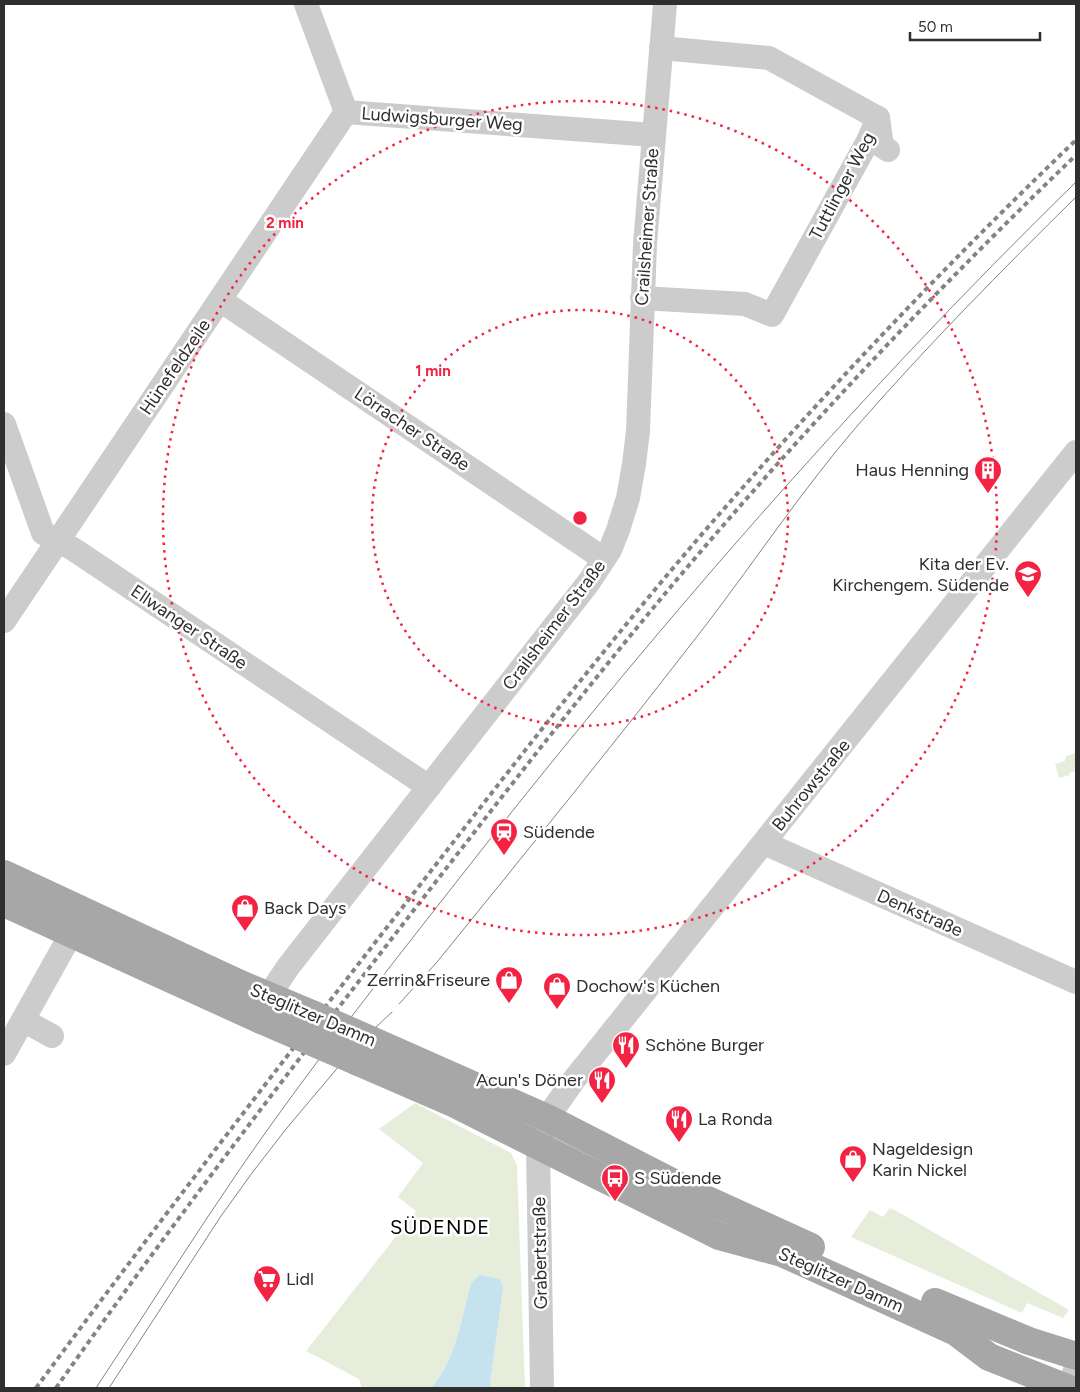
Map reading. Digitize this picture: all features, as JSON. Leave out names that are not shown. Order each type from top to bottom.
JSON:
[{"type":"main road","name":"Steglitzer Damm","points":[[4,874],[77,922],[266,1009],[365,1051],[412,1058],[547,1118],[701,1197],[965,1315],[1029,1341],[1076,1356]]},
{"type":"main road","name":"Steglitzer Damm","points":[[4,903],[77,922]]},
{"type":"main road","name":"Steglitzer Damm","points":[[365,1051],[391,1075],[448,1101],[719,1236],[782,1252],[956,1332],[989,1357],[1068,1388]]},
{"type":"street","name":"Ludwigsburger Weg","points":[[306,4],[346,112],[653,135]]},
{"type":"street","name":"Crailsheimer Straße","points":[[266,1009],[288,967],[590,582],[618,530],[628,498],[638,431],[642,298],[664,4]]},
{"type":"street","name":"Tuttlinger Weg","points":[[642,298],[745,304],[772,315],[867,142],[878,118],[768,58],[661,48]]},
{"type":"street","name":"Hünefeldzeile","points":[[4,621],[346,112]]},
{"type":"street","points":[[878,118],[882,146],[888,150]]},
{"type":"street","name":"Lörracher Straße","points":[[220,300],[604,559]]},
{"type":"street","name":"Ellwanger Straße","points":[[4,424],[44,533],[73,549],[429,788]]},
{"type":"street","name":"Buhrowstraße","points":[[547,1118],[573,1082],[1076,452]]},
{"type":"street","name":"Denkstraße","points":[[764,843],[1076,982]]},
{"type":"street","points":[[4,1054],[77,922]]},
{"type":"street","points":[[22,1020],[52,1036]]},
{"type":"street","points":[[391,1075],[412,1058]]},
{"type":"street","name":"Grabertstraße","points":[[542,1388],[538,1146],[547,1118]]},
{"type":"street","points":[[609,1182],[621,1157]]},
{"type":"street","name":"Steglitzer Damm","points":[[1068,1388],[1076,1368]]},
{"type":"green space","points":[[1076,753],[1076,771],[1059,778],[1055,764],[1065,761],[1066,756]]},
{"type":"green space","points":[[415,1103],[511,1153],[517,1165],[525,1388],[491,1388],[503,1289],[471,1283],[461,1325],[452,1352],[431,1388],[362,1388],[359,1379],[306,1351],[416,1211],[398,1197],[423,1163],[379,1129]]},
{"type":"green space","points":[[890,1208],[1069,1310],[1063,1318],[1027,1303],[1022,1313],[851,1237],[870,1210],[883,1217]]},
{"type":"water","points":[[480,1275],[500,1279],[503,1289],[491,1388],[431,1388],[452,1352],[461,1325],[471,1283]]},
{"type":"tram line","points":[[96,1388],[223,1193],[293,1094],[527,793],[601,702],[753,523],[911,350],[1076,182]]},
{"type":"tram line","points":[[399,1004],[437,962],[606,752],[706,625],[818,474],[858,425],[965,309],[1076,197]]},
{"type":"tram line","points":[[109,1388],[221,1216],[252,1173],[286,1129],[356,1046],[392,1012]]},
{"type":"railway","points":[[36,1388],[343,983],[516,762],[691,546],[819,403],[945,269],[1076,140]]},
{"type":"railway","points":[[56,1388],[183,1212],[403,924],[574,706],[679,577],[774,467],[872,361],[922,308],[1076,155]]},
{"type":"place","name":"Haus Henning","points":[[988,494]]},
{"type":"place","name":"Kita der Ev. Kirchengem. Südende","points":[[1028,598]]},
{"type":"place","name":"Südende","points":[[504,856]]},
{"type":"place","name":"Back Days","points":[[245,932]]},
{"type":"place","name":"Zerrin&Friseure","points":[[509,1004]]},
{"type":"place","name":"Dochow's Küchen","points":[[557,1010]]},
{"type":"place","name":"Schöne Burger","points":[[626,1069]]},
{"type":"place","name":"Acun's Döner","points":[[602,1104]]},
{"type":"place","name":"La Ronda","points":[[679,1143]]},
{"type":"place","name":"Nageldesign Karin Nickel","points":[[853,1183]]},
{"type":"place","name":"S Südende","points":[[615,1202]]},
{"type":"place","name":"Lidl","points":[[267,1303]]},
{"type":"district","name":"SÜDENDE","points":[[440,1227]]}]
